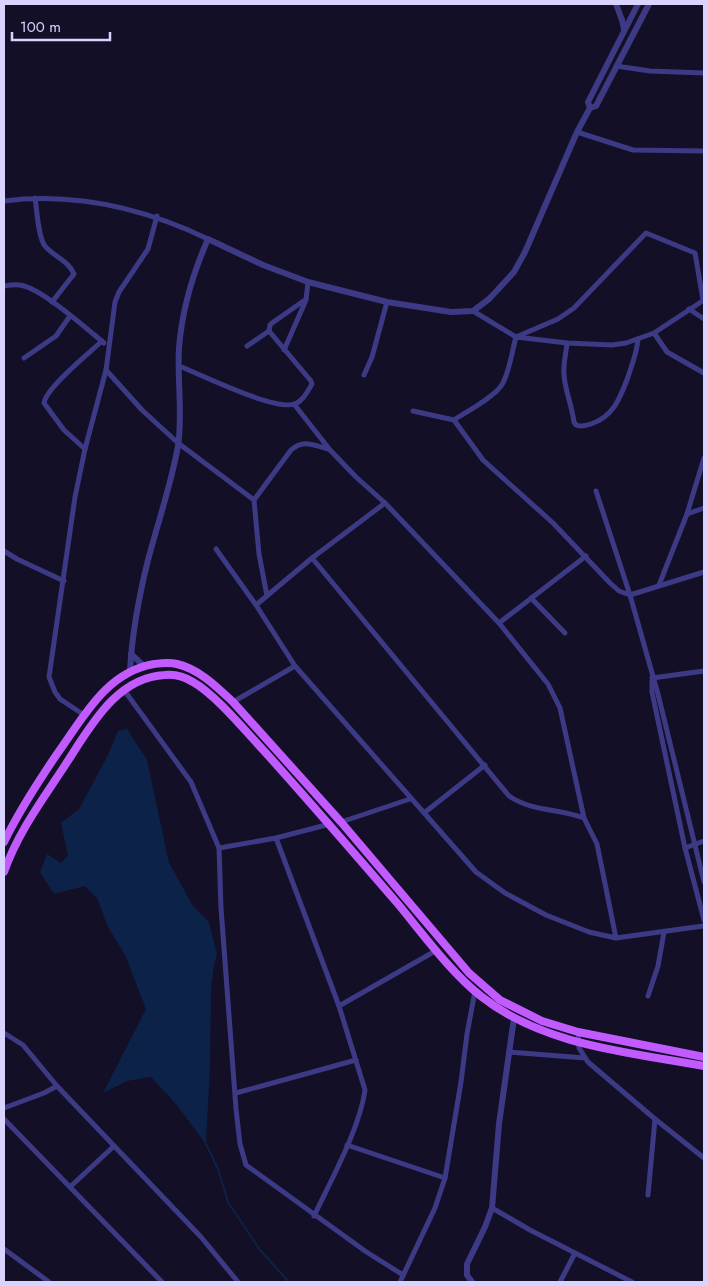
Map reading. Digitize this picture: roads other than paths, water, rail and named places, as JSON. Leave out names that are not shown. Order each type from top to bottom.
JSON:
[{"type":"main road","points":[[4,842],[28,798],[84,715],[105,690],[130,672],[144,666],[165,662],[187,667],[213,684],[233,702],[341,822],[433,932],[484,988],[500,1000],[530,1016],[553,1025],[578,1032],[704,1056]]},
{"type":"main road","points":[[4,872],[5,863],[21,833],[93,722],[105,708],[124,690],[136,682],[152,676],[167,674],[181,676],[204,689],[241,727],[330,824],[436,950],[475,991],[514,1018],[552,1034],[578,1042],[704,1066]]},
{"type":"main road","points":[[241,727],[250,722]]},
{"type":"street","points":[[616,4],[624,29]]},
{"type":"street","points":[[590,108],[588,102],[638,4]]},
{"type":"street","points":[[4,201],[35,198],[105,203],[157,216],[263,265],[308,282],[387,302],[452,312],[473,311],[489,299],[514,272],[525,252],[577,132],[590,108],[596,106],[649,4]]},
{"type":"street","points":[[616,66],[650,71],[704,73]]},
{"type":"street","points":[[577,132],[633,150],[704,151]]},
{"type":"street","points":[[35,198],[42,242],[46,248],[69,266],[74,274],[52,302]]},
{"type":"street","points":[[84,715],[60,699],[49,677],[75,497],[85,449],[106,370],[114,302],[148,249],[157,216]]},
{"type":"street","points":[[473,311],[516,338],[567,343],[626,344],[654,333],[704,300],[695,253],[648,232],[574,308],[558,319],[516,338]]},
{"type":"street","points":[[130,672],[131,654],[142,588],[173,472],[178,443],[180,406],[179,347],[189,289],[208,239]]},
{"type":"street","points":[[284,350],[306,300],[308,282]]},
{"type":"street","points":[[4,286],[20,285],[29,287],[52,302],[108,346]]},
{"type":"street","points":[[247,346],[269,331],[272,323],[306,300]]},
{"type":"street","points":[[364,375],[372,357],[387,302]]},
{"type":"street","points":[[689,309],[704,319]]},
{"type":"street","points":[[24,358],[56,336],[70,316]]},
{"type":"street","points":[[179,366],[230,388],[270,402],[284,405],[294,404],[302,400],[312,384],[269,331]]},
{"type":"street","points":[[654,333],[667,352],[704,373]]},
{"type":"street","points":[[454,420],[501,386],[506,377],[516,338]]},
{"type":"street","points":[[567,343],[564,376],[574,422],[580,427],[600,421],[616,405],[636,356],[638,340]]},
{"type":"street","points":[[85,449],[57,421],[46,407],[44,399],[51,388],[102,341]]},
{"type":"street","points":[[106,370],[135,403],[178,443],[254,500]]},
{"type":"street","points":[[294,404],[330,450],[385,503],[499,623],[548,684],[560,708],[584,818],[597,844],[616,938]]},
{"type":"street","points":[[413,411],[454,420],[483,460],[532,503],[619,591],[630,594],[704,572]]},
{"type":"street","points":[[267,596],[259,554],[254,500],[297,444],[306,443],[330,450]]},
{"type":"street","points":[[659,585],[687,514],[704,458]]},
{"type":"street","points":[[596,491],[630,594],[658,694],[704,882]]},
{"type":"street","points":[[256,605],[312,558],[385,503]]},
{"type":"street","points":[[687,514],[704,508]]},
{"type":"street","points":[[216,549],[256,605],[294,666],[476,872],[505,893],[546,915],[588,932],[616,938],[664,932],[704,923],[685,848],[652,692],[652,678]]},
{"type":"street","points":[[4,551],[17,560],[64,581]]},
{"type":"street","points":[[499,623],[586,556]]},
{"type":"street","points":[[312,558],[509,796],[527,806],[571,813],[584,818]]},
{"type":"street","points":[[531,598],[565,633]]},
{"type":"street","points":[[131,654],[144,666]]},
{"type":"street","points":[[233,702],[294,666]]},
{"type":"street","points":[[652,678],[704,671]]},
{"type":"street","points":[[124,690],[192,782],[219,848],[221,908],[240,1144],[246,1165],[365,1252],[402,1275]]},
{"type":"street","points":[[424,813],[484,765]]},
{"type":"street","points":[[341,822],[410,799]]},
{"type":"street","points":[[219,848],[276,838],[330,824]]},
{"type":"street","points":[[276,838],[339,1006],[365,1090],[363,1104],[347,1146],[314,1216]]},
{"type":"street","points":[[685,848],[704,841]]},
{"type":"street","points":[[648,996],[658,966],[664,932]]},
{"type":"street","points":[[339,1006],[436,950]]},
{"type":"street","points":[[400,1282],[435,1208],[445,1178],[475,991]]},
{"type":"street","points":[[472,1282],[467,1275],[467,1264],[492,1208],[499,1124],[514,1018]]},
{"type":"street","points":[[4,1032],[23,1045],[57,1086],[201,1237],[238,1282]]},
{"type":"street","points":[[578,1032],[579,1048],[585,1058],[655,1119],[704,1158]]},
{"type":"street","points":[[509,1052],[585,1058]]},
{"type":"street","points":[[236,1093],[356,1060]]},
{"type":"street","points":[[4,1108],[57,1086]]},
{"type":"street","points":[[4,1119],[162,1282]]},
{"type":"street","points":[[648,1195],[655,1119]]},
{"type":"street","points":[[70,1187],[114,1146]]},
{"type":"street","points":[[347,1146],[445,1178]]},
{"type":"street","points":[[492,1208],[530,1230],[632,1282]]},
{"type":"street","points":[[4,1249],[49,1282]]},
{"type":"street","points":[[560,1282],[575,1253]]},
{"type":"water","points":[[127,729],[147,760],[169,863],[193,906],[209,922],[217,955],[211,989],[206,1144],[176,1104],[151,1077],[127,1081],[103,1093],[146,1009],[125,955],[108,927],[97,898],[85,886],[54,894],[40,872],[47,854],[61,863],[68,856],[61,823],[79,809],[107,757],[118,731]]},
{"type":"waterway","points":[[206,1144],[218,1169],[228,1202],[260,1250],[289,1282]]}]
